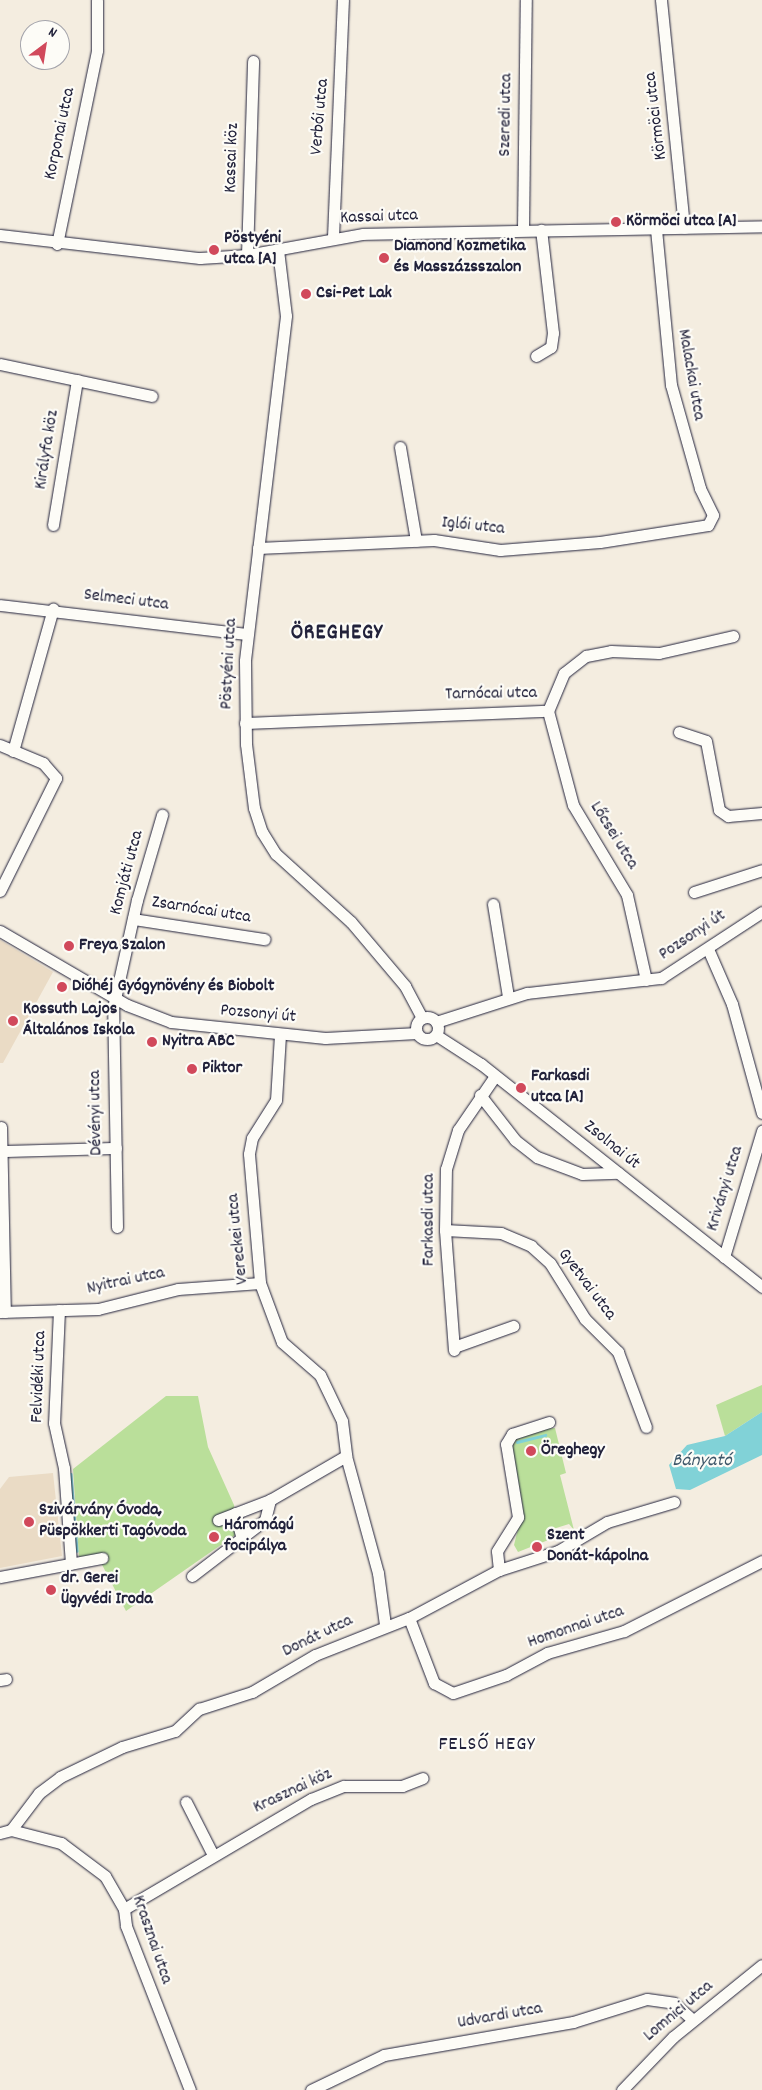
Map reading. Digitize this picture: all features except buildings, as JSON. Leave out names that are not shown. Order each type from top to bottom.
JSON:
[{"type":"street","name":"Korponai utca","points":[[58,244],[97,50],[97,0]]},
{"type":"street","name":"Verbói utca","points":[[333,237],[343,0]]},
{"type":"street","name":"Szeredi utca","points":[[523,230],[526,0]]},
{"type":"street","name":"Körmöci utca","points":[[661,0],[684,228]]},
{"type":"street","name":"Kassai köz","points":[[247,255],[253,61]]},
{"type":"street","name":"Kassai utca","points":[[0,235],[58,244],[184,258],[247,255],[333,237],[523,230],[762,226]]},
{"type":"street","name":"Malackai utca","points":[[656,228],[671,385],[700,488],[713,515],[711,522]]},
{"type":"street","points":[[536,356],[551,347],[553,333],[541,230]]},
{"type":"street","name":"Pöstyéni utca","points":[[278,250],[286,316],[247,634],[245,723],[248,770],[262,832],[285,864],[357,930],[405,986],[422,1018]]},
{"type":"street","points":[[0,364],[152,396]]},
{"type":"street","name":"Királyfa köz","points":[[54,525],[77,380]]},
{"type":"street","points":[[400,448],[416,541]]},
{"type":"street","name":"Iglói utca","points":[[258,548],[447,541],[500,550],[624,539],[697,529],[711,522]]},
{"type":"street","name":"Selmeci utca","points":[[0,605],[53,609],[247,634]]},
{"type":"street","points":[[13,751],[53,609]]},
{"type":"street","name":"Tarnócai utca","points":[[245,723],[548,711],[564,672],[586,656],[611,651],[659,652],[733,636]]},
{"type":"street","name":"Lőcsei utca","points":[[548,711],[573,805],[627,895],[646,980]]},
{"type":"street","points":[[679,732],[706,741],[719,810],[728,816],[762,813]]},
{"type":"street","points":[[0,745],[49,767],[56,778],[0,891]]},
{"type":"street","name":"Komjáti utca","points":[[115,998],[133,919],[162,815]]},
{"type":"street","points":[[694,892],[762,870]]},
{"type":"street","points":[[493,904],[508,997]]},
{"type":"street","name":"Pozsonyi út","points":[[436,1022],[508,997],[646,980],[682,968],[762,912]]},
{"type":"street","name":"Zsarnócai utca","points":[[133,919],[264,939]]},
{"type":"street","name":"Pozsonyi út","points":[[0,930],[115,998],[171,1022],[280,1035],[353,1039],[417,1033],[424,1039],[436,1035]]},
{"type":"street","points":[[708,949],[732,1004],[762,1113]]},
{"type":"street","name":"Dévényi utca","points":[[115,998],[117,1228]]},
{"type":"street","points":[[417,1033],[422,1018],[436,1022],[436,1035]]},
{"type":"street","name":"Vereckei utca","points":[[280,1035],[276,1100],[257,1129],[249,1154],[260,1283],[282,1342],[315,1369],[340,1414],[346,1456],[378,1573],[385,1625]]},
{"type":"street","name":"Zsolnai út","points":[[436,1035],[495,1076],[762,1287]]},
{"type":"street","name":"Farkasdi utca","points":[[495,1076],[480,1095],[449,1155],[445,1230],[454,1349],[513,1326]]},
{"type":"street","points":[[480,1095],[515,1140],[537,1157],[582,1174],[618,1173]]},
{"type":"street","points":[[1,1127],[2,1312]]},
{"type":"street","name":"Kriványi utca","points":[[724,1257],[762,1131]]},
{"type":"street","points":[[2,1151],[116,1148]]},
{"type":"street","name":"Gyetvai utca","points":[[445,1230],[501,1233],[530,1246],[550,1263],[584,1319],[618,1352],[646,1426]]},
{"type":"street","name":"Nyitrai utca","points":[[2,1312],[98,1309],[184,1288],[260,1283]]},
{"type":"street","name":"Felvidéki utca","points":[[59,1310],[60,1357],[53,1409],[64,1468],[71,1564]]},
{"type":"street","points":[[499,1570],[497,1551],[518,1517],[506,1444],[512,1434],[549,1422]]},
{"type":"street","points":[[218,1520],[270,1500],[346,1456]]},
{"type":"street","points":[[192,1576],[264,1520],[270,1500]]},
{"type":"street","name":"Donát utca","points":[[5,1832],[39,1793],[60,1777],[122,1747],[175,1731],[199,1709],[252,1692],[315,1654],[385,1625],[409,1618],[499,1570],[558,1551],[607,1522],[674,1502]]},
{"type":"street","points":[[235,1513],[242,1539]]},
{"type":"street","points":[[0,1577],[102,1558]]},
{"type":"street","name":"Homonnai utca","points":[[409,1618],[434,1683],[453,1693],[506,1675],[547,1654],[624,1631],[762,1560]]},
{"type":"street","name":"Krasznai köz","points":[[124,1909],[283,1812],[344,1786],[402,1786],[423,1778]]},
{"type":"street","points":[[186,1802],[213,1855]]},
{"type":"street","name":"Krasznai utca","points":[[5,1832],[48,1838],[82,1856],[105,1876],[124,1909],[126,1926],[190,2090]]},
{"type":"street","name":"Lomnici utca","points":[[622,2090],[693,2020],[762,1965]]},
{"type":"street","name":"Udvardi utca","points":[[311,2090],[384,2055],[573,2022],[648,2000],[674,2004],[693,2020]]},
{"type":"shaded area","name":"Kossuth Lajos Általános Iskola","points":[[0,940],[53,972],[3,1063],[0,1063]]},
{"type":"shaded area","name":"Szivárvány Óvoda, Püspökkerti Tagóvoda","points":[[53,1473],[62,1556],[0,1568],[0,1489],[9,1477]]},
{"type":"green space","points":[[762,1385],[762,1412],[725,1436],[716,1405]]},
{"type":"green space","points":[[166,1396],[198,1396],[208,1447],[234,1505],[238,1533],[126,1611],[97,1555],[79,1557],[73,1469]]},
{"type":"green space","points":[[555,1428],[566,1473],[560,1475],[574,1530],[569,1524],[553,1529],[556,1537],[518,1552],[514,1545],[523,1509],[511,1440],[539,1429]]},
{"type":"water","name":"Bányató","points":[[762,1412],[762,1455],[690,1490],[676,1489],[669,1465],[687,1445],[725,1436]]},
{"type":"waterway","points":[[517,1442],[545,1435]]},
{"type":"waterway","points":[[71,1474],[77,1551]]},
{"type":"place","name":"Körmöci utca [A]","points":[[616,222]]},
{"type":"place","name":"Pöstyéni utca [A]","points":[[214,250]]},
{"type":"place","name":"Diamond Kozmetika és Masszázsszalon","points":[[384,258]]},
{"type":"place","name":"Csi-Pet Lak","points":[[306,294]]},
{"type":"place","name":"Freya Szalon","points":[[69,946]]},
{"type":"place","name":"Dióhéj Gyógynövény és Biobolt","points":[[62,987]]},
{"type":"place","name":"Kossuth Lajos Általános Iskola","points":[[13,1021]]},
{"type":"place","name":"Nyitra ABC","points":[[152,1042]]},
{"type":"place","name":"Piktor","points":[[192,1069]]},
{"type":"place","name":"Farkasdi utca [A]","points":[[521,1088]]},
{"type":"place","name":"Öreghegy","points":[[531,1451]]},
{"type":"place","name":"Szivárvány Óvoda, Püspökkerti Tagóvoda","points":[[29,1522]]},
{"type":"place","name":"Háromágú focipálya","points":[[214,1537]]},
{"type":"place","name":"Szent Donát-kápolna","points":[[537,1547]]},
{"type":"place","name":"dr. Gerei Ügyvédi Iroda","points":[[51,1590]]},
{"type":"district","name":"ÖREGHEGY","points":[[337,634]]},
{"type":"district","name":"FELSŐ HEGY","points":[[487,1745]]}]
